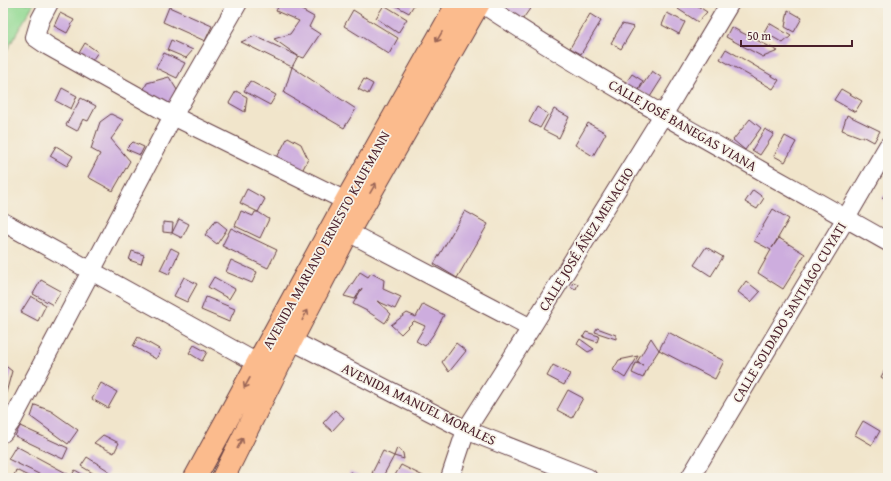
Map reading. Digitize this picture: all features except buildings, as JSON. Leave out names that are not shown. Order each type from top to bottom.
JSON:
[{"type":"main road","name":"AVENIDA MARIANO ERNESTO KAUFMANN","points":[[222,478],[267,368],[458,3]]},
{"type":"main road","name":"AVENIDA MARIANO ERNESTO KAUFMANN","points":[[283,336],[348,232],[353,206],[480,3]]},
{"type":"main road","name":"AVENIDA MARIANO ERNESTO KAUFMANN","points":[[195,478],[267,368]]},
{"type":"street","points":[[49,3],[40,20],[35,37],[48,46],[173,116],[353,206]]},
{"type":"street","points":[[3,433],[13,419],[173,116],[238,3]]},
{"type":"street","name":"CALLE JOSÉ BANEGAS VIANA","points":[[480,3],[518,28],[663,115],[888,242]]},
{"type":"street","name":"CALLE JOSÉ ÁÑEZ MENACHO","points":[[450,478],[466,430],[663,115],[730,3]]},
{"type":"street","name":"CALLE SOLDADO SANTIAGO CUYATI","points":[[690,478],[888,146]]},
{"type":"street","points":[[3,222],[267,368]]},
{"type":"street","points":[[348,232],[531,328]]},
{"type":"street","name":"AVENIDA MANUEL MORALES","points":[[283,336],[466,430],[588,478]]},
{"type":"green space","points":[[3,3],[34,3],[3,57]]}]
